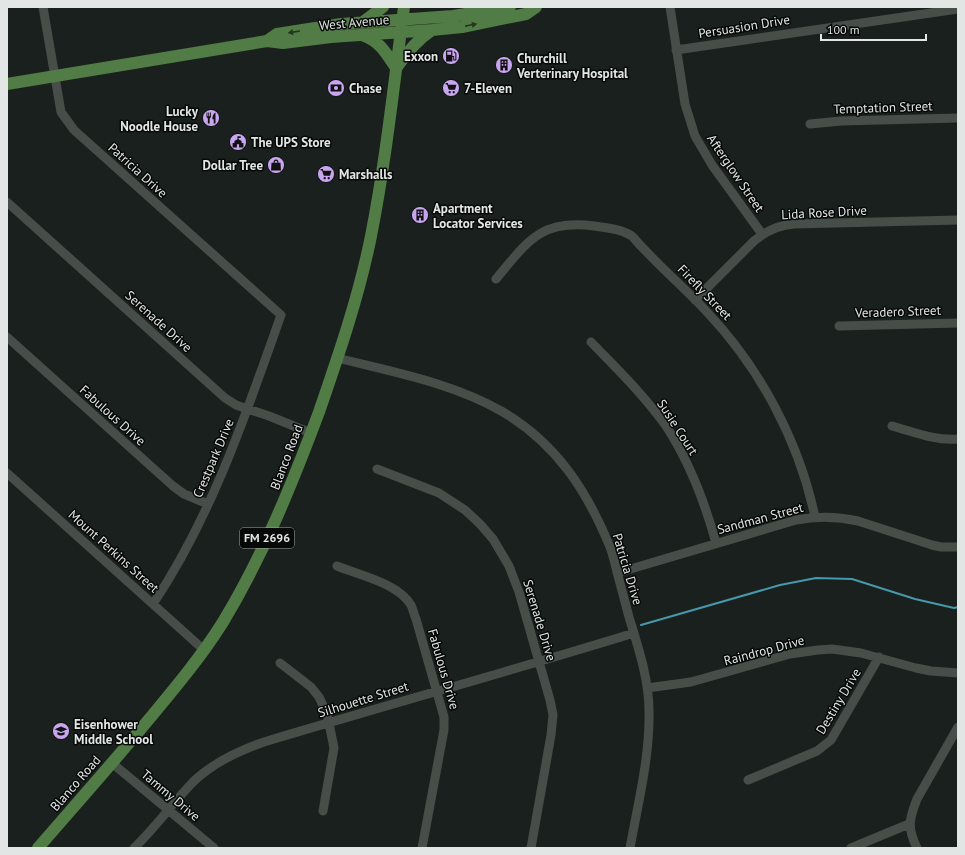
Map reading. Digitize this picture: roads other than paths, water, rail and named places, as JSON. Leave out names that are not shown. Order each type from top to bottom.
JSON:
[{"type":"main road","points":[[383,7],[360,29],[378,43],[396,68],[414,44],[432,30]]},
{"type":"main road","name":"Blanco Road","points":[[41,846],[164,701],[204,650],[223,623],[247,579],[278,515],[311,433],[337,358],[358,290],[371,237],[391,118],[404,7]]},
{"type":"main road","points":[[434,7],[438,11],[453,16]]},
{"type":"main road","name":"West Avenue","points":[[7,84],[267,41],[283,43],[360,29],[401,26],[510,7]]},
{"type":"main road","name":"West Avenue","points":[[401,26],[432,30],[462,27],[526,14],[536,7]]},
{"type":"street","name":"Patricia Drive","points":[[43,7],[61,112],[74,130],[282,315]]},
{"type":"street","name":"Afterglow Street","points":[[670,7],[685,104],[695,136],[712,165],[762,234]]},
{"type":"street","name":"Persuasion Drive","points":[[676,50],[958,9]]},
{"type":"street","name":"Temptation Street","points":[[810,124],[841,121],[958,118]]},
{"type":"street","name":"Serenade Drive","points":[[7,202],[225,398],[236,405],[311,433]]},
{"type":"street","name":"Lida Rose Drive","points":[[695,300],[762,234],[775,228],[794,224],[958,220]]},
{"type":"street","name":"Firefly Street","points":[[496,279],[524,245],[536,236],[558,227],[581,225],[618,230],[632,236],[719,325],[747,361],[771,400],[787,432],[811,496],[815,517]]},
{"type":"street","name":"Crestpark Drive","points":[[153,604],[180,560],[208,504],[248,409],[282,315]]},
{"type":"street","name":"Veradero Street","points":[[839,326],[958,323]]},
{"type":"street","name":"Fabulous Drive","points":[[8,339],[173,486],[184,494],[208,504]]},
{"type":"street","name":"Susie Court","points":[[591,342],[641,395],[666,427],[691,473],[711,525],[716,543]]},
{"type":"street","name":"Patricia Drive","points":[[337,358],[433,382],[460,392],[503,412],[541,440],[557,455],[574,477],[590,502],[611,548],[647,688],[649,709],[649,742],[630,848]]},
{"type":"street","points":[[892,426],[933,438],[949,440],[958,439]]},
{"type":"street","name":"Serenade Drive","points":[[377,469],[439,493],[465,510],[493,539],[509,566],[519,592],[553,714],[551,735],[530,848]]},
{"type":"street","name":"Mount Perkins Street","points":[[7,473],[204,650]]},
{"type":"street","name":"Sandman Street","points":[[617,573],[796,520],[815,517],[832,517],[851,520],[932,545],[941,547],[958,547]]},
{"type":"street","name":"Fabulous Drive","points":[[337,566],[387,585],[396,590],[411,605],[416,620],[444,717],[444,730],[422,848]]},
{"type":"street","name":"Silhouette Street","points":[[134,848],[193,783],[221,761],[240,750],[329,722],[539,662],[634,633]]},
{"type":"street","name":"Raindrop Drive","points":[[647,688],[711,678],[804,651],[832,649],[861,653],[924,670],[958,673]]},
{"type":"street","name":"Destiny Drive","points":[[748,780],[817,751],[831,740],[879,658]]},
{"type":"street","points":[[280,663],[311,688],[319,697],[329,722],[334,748],[323,811]]},
{"type":"street","points":[[917,848],[912,839],[909,824],[912,811],[917,799],[958,727]]},
{"type":"street","name":"Tammy Drive","points":[[112,763],[214,848]]},
{"type":"street","points":[[851,848],[909,824]]},
{"type":"waterway","points":[[641,625],[780,585],[816,578],[852,579],[915,599],[954,608],[958,607]]},
{"type":"place","name":"Exxon","points":[[451,56]]},
{"type":"place","name":"Churchill Verterinary Hospital","points":[[504,65]]},
{"type":"place","name":"Chase","points":[[336,88]]},
{"type":"place","name":"7-Eleven","points":[[451,88]]},
{"type":"place","name":"Lucky Noodle House","points":[[211,118]]},
{"type":"place","name":"The UPS Store","points":[[238,142]]},
{"type":"place","name":"Dollar Tree","points":[[276,165]]},
{"type":"place","name":"Marshalls","points":[[326,174]]},
{"type":"place","name":"Apartment Locator Services","points":[[420,215]]},
{"type":"place","name":"Eisenhower Middle School","points":[[61,731]]}]
